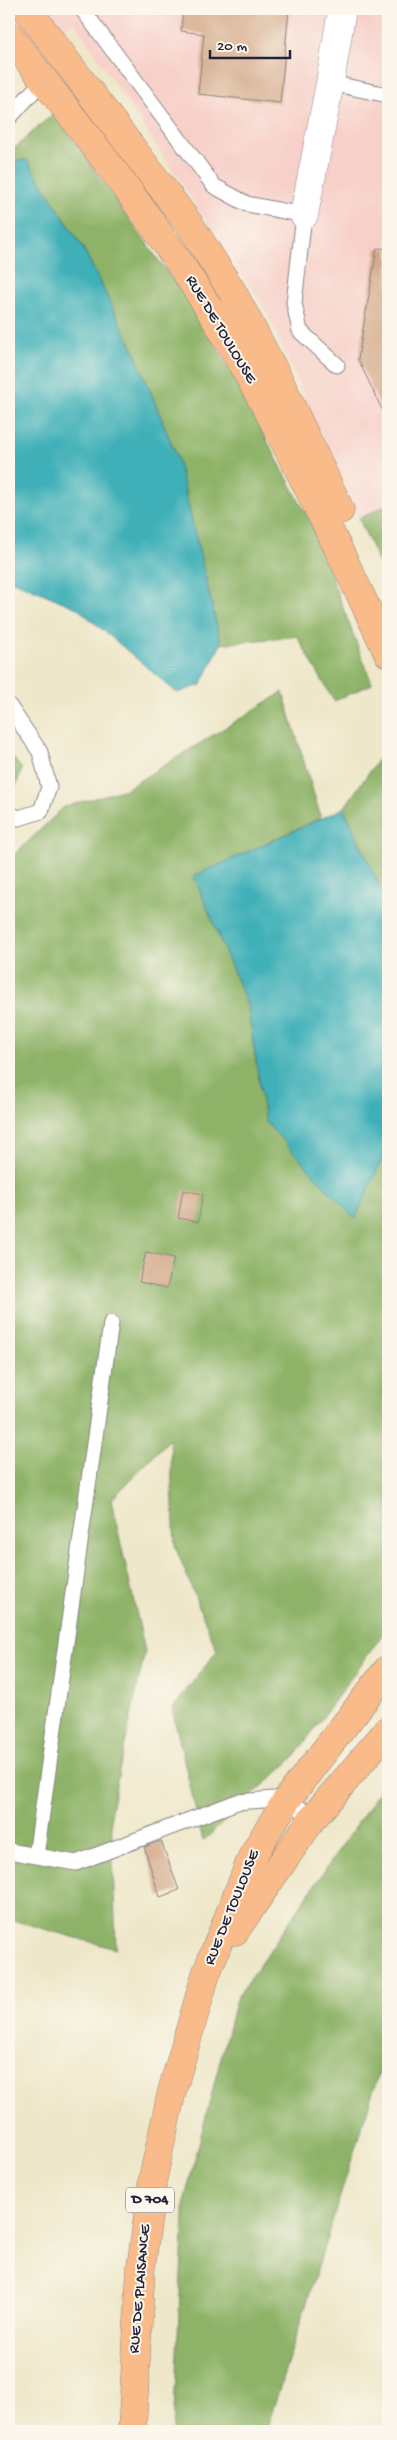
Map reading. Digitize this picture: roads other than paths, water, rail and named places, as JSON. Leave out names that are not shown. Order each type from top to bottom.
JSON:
[{"type":"main road","name":"RUE DE TOULOUSE","points":[[27,9],[190,225],[232,291],[278,378],[388,615]]},
{"type":"main road","name":"RUE DE TOULOUSE","points":[[9,35],[138,203],[218,323],[287,446],[388,652]]},
{"type":"main road","name":"RUE DE TOULOUSE","points":[[206,1974],[252,1857],[288,1798],[388,1669]]},
{"type":"main road","name":"RUE DE TOULOUSE","points":[[206,1974],[312,1819],[388,1730]]},
{"type":"main road","name":"RUE DE PLAISANCE","points":[[132,2431],[141,2267],[153,2178],[172,2091],[206,1974]]},
{"type":"street","points":[[304,215],[330,83],[342,9]]},
{"type":"lane","points":[[82,9],[214,186],[247,204],[304,215],[294,303],[300,331],[337,365]]},
{"type":"lane","points":[[9,118],[43,80],[67,60]]},
{"type":"lane","points":[[330,83],[382,94]]},
{"type":"lane","points":[[9,706],[40,752],[49,787],[41,811],[19,818],[9,814]]},
{"type":"lane","points":[[36,1856],[111,1323]]},
{"type":"lane","points":[[9,1851],[76,1862],[237,1802],[288,1798],[312,1819]]},
{"type":"water","points":[[27,160],[83,248],[135,353],[177,457],[221,644],[201,685],[177,693],[77,608],[9,579],[9,161]]},
{"type":"water","points":[[344,808],[388,905],[388,1146],[355,1219],[265,1121],[248,1007],[194,876]]}]
